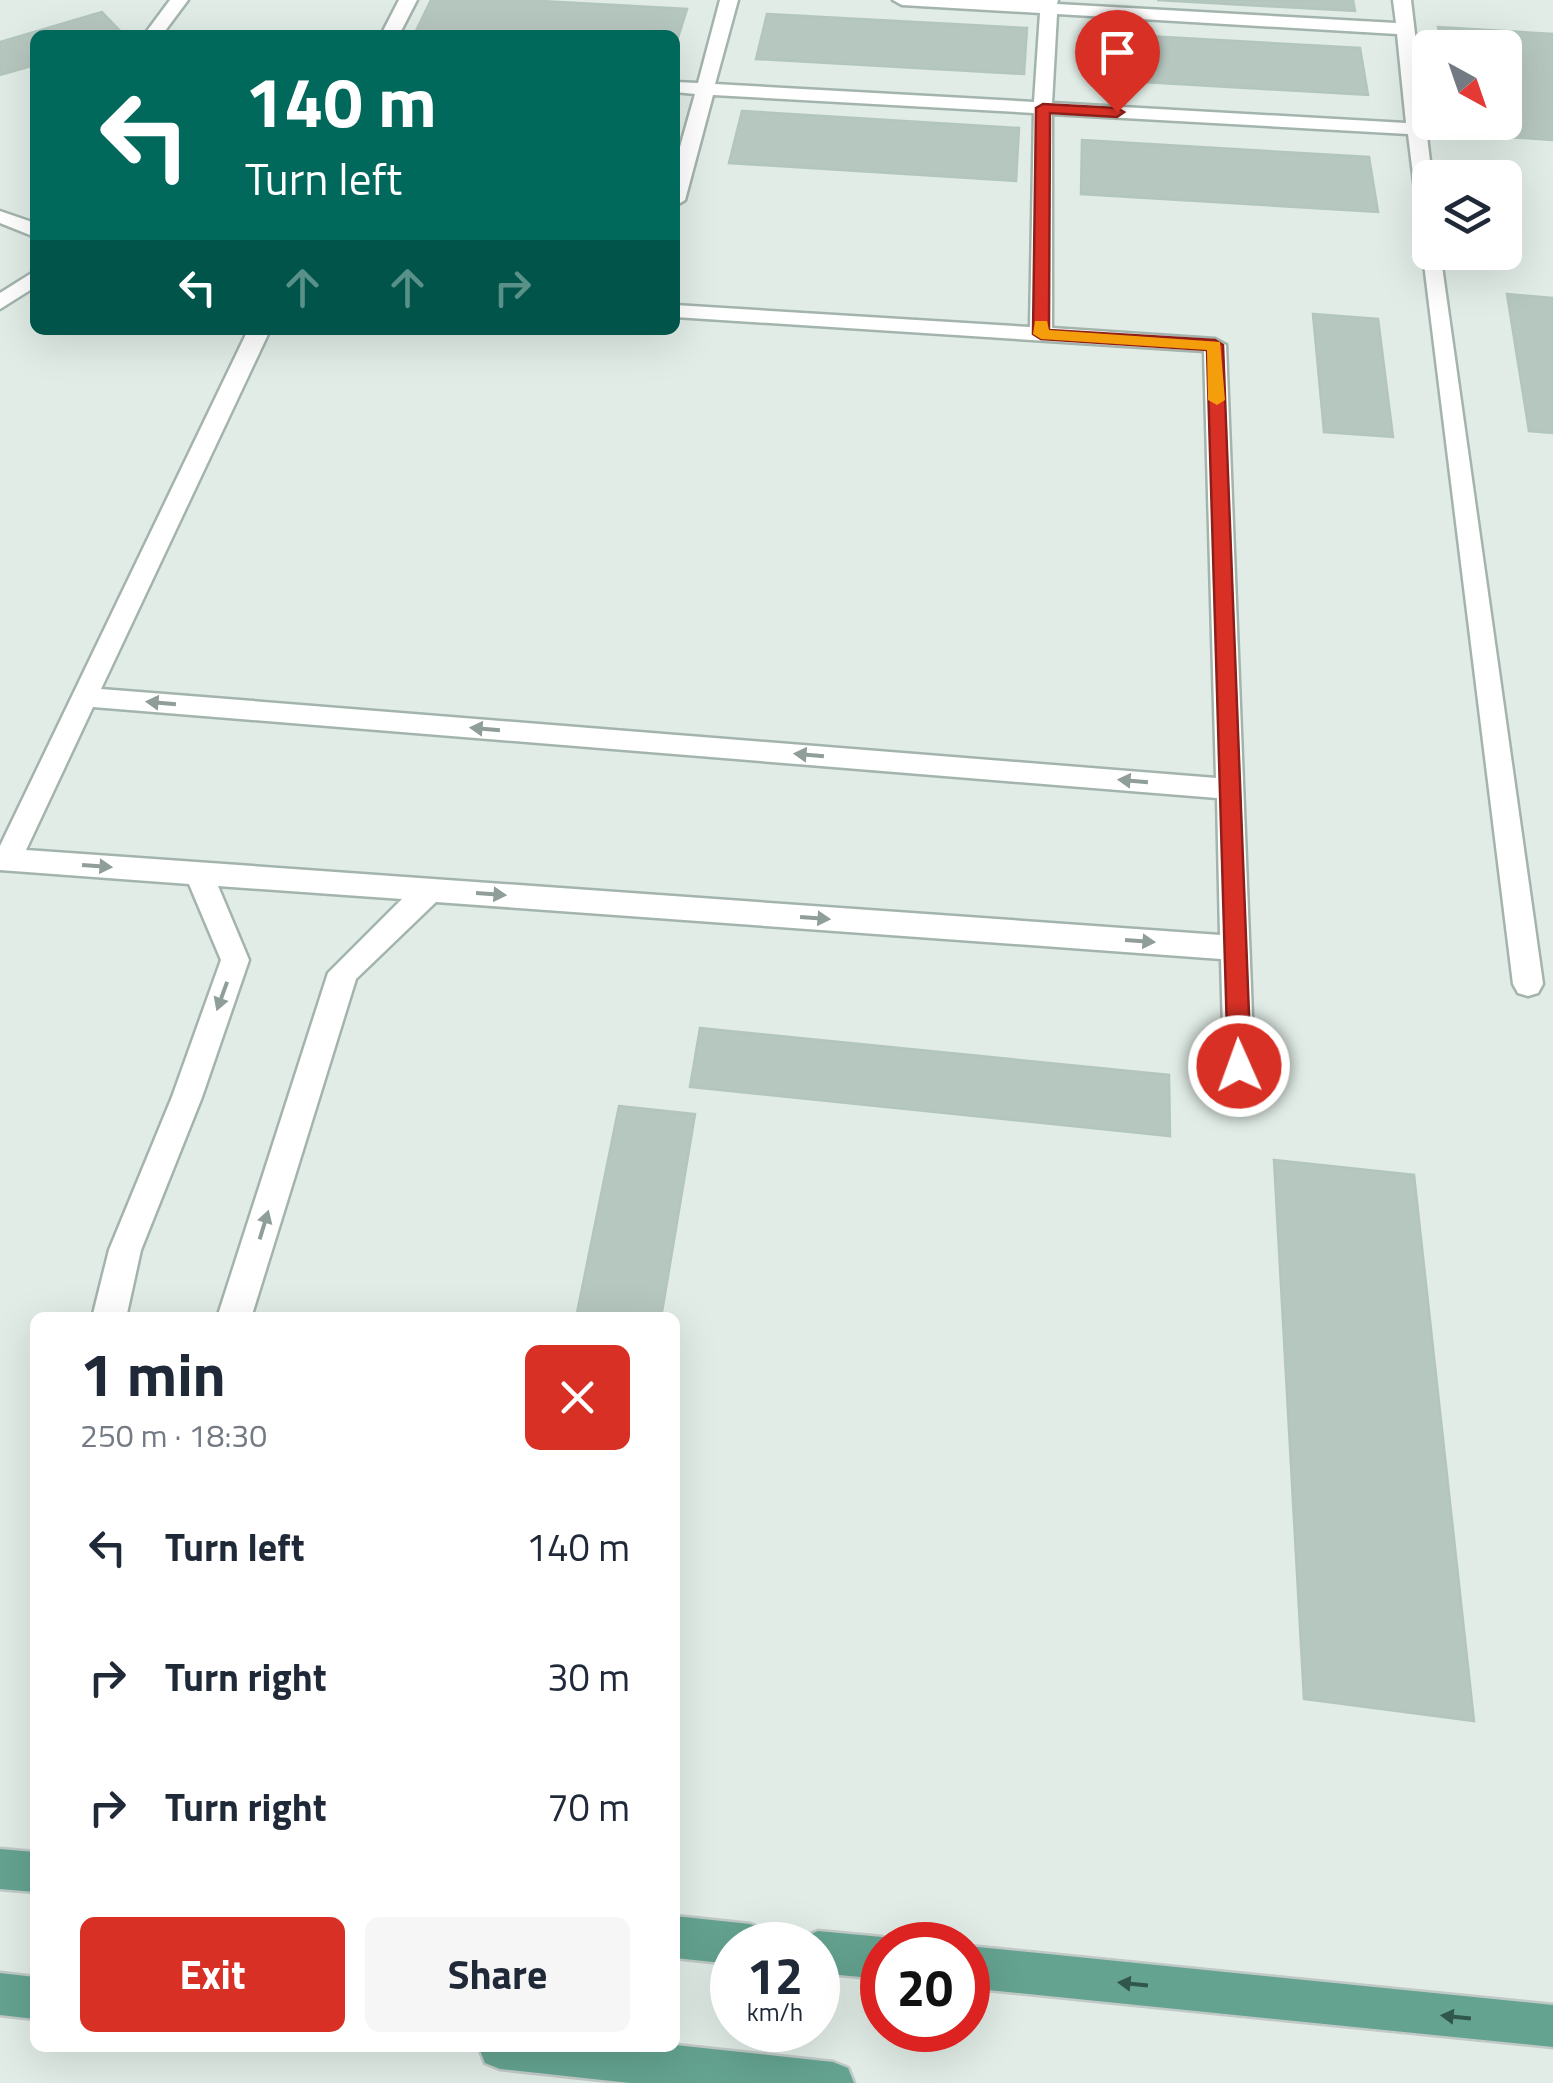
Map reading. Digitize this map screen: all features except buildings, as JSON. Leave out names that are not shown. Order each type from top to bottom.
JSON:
[{"type":"main road","points":[[0,1869],[30,1872]]},
{"type":"main road","points":[[680,1938],[710,1941]]},
{"type":"main road","points":[[990,1969],[1553,2026]]},
{"type":"main road","points":[[0,1994],[30,1997]]},
{"type":"main road","points":[[538,2052],[833,2083]]},
{"type":"lane","points":[[157,30],[178,0]]},
{"type":"lane","points":[[393,30],[408,0]]},
{"type":"lane","points":[[680,181],[729,0]]},
{"type":"lane","points":[[902,0],[1049,5],[1406,29]]},
{"type":"lane","points":[[1402,0],[1412,104]]},
{"type":"lane","points":[[1041,334],[1043,108],[1049,5]]},
{"type":"lane","points":[[680,88],[1412,129]]},
{"type":"lane","points":[[1433,270],[1528,984]]},
{"type":"lane","points":[[2,305],[30,281]]},
{"type":"lane","points":[[680,311],[1215,345],[1239,1066]]},
{"type":"lane","points":[[256,335],[4,859],[1235,948]]},
{"type":"lane","points":[[85,697],[1230,789]]},
{"type":"lane","points":[[111,1312],[125,1250],[187,1097],[235,960],[199,873]]},
{"type":"lane","points":[[236,1312],[343,973],[430,890]]},
{"type":"slow traffic","points":[[1041,324],[1041,334],[1215,345],[1217,400]]},
{"type":"route","points":[[1117,112],[1043,108],[1041,334],[1215,345],[1239,1066]]}]
